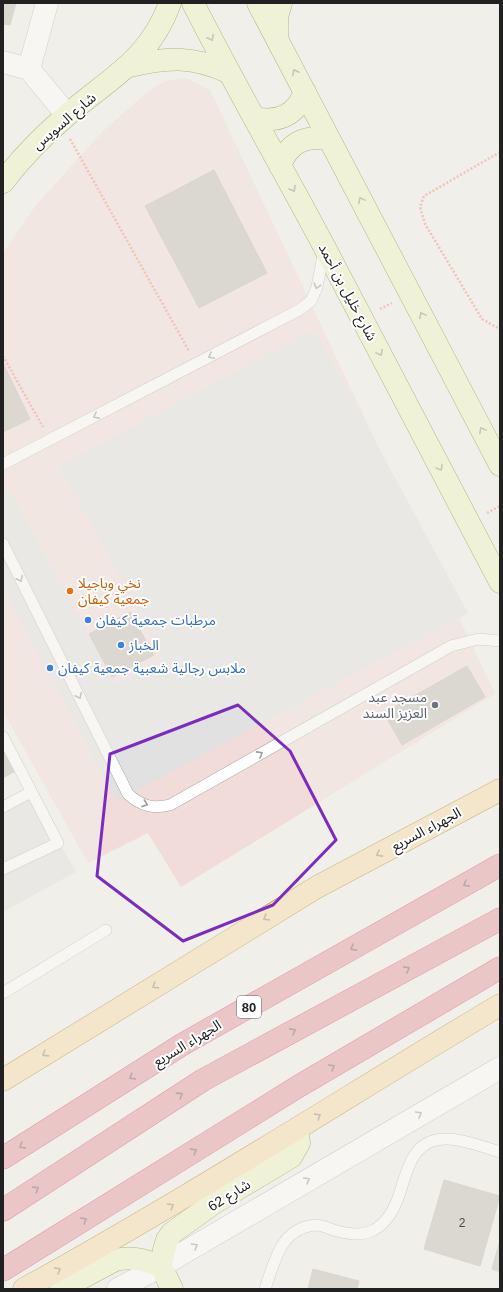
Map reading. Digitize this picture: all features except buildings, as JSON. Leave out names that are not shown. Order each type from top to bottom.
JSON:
[{"type":"highway","name":"الجهراء السريع","points":[[3,1158],[183,1044],[500,865]]},
{"type":"highway","points":[[3,1210],[203,1080],[500,919]]},
{"type":"highway","points":[[3,1270],[299,1086],[500,968]]},
{"type":"main road","name":"الجهراء السريع","points":[[3,1080],[317,887],[500,790]]},
{"type":"main road","points":[[24,1289],[117,1238],[500,1005]]},
{"type":"street","points":[[29,69],[47,3]]},
{"type":"street","name":"شارع السويس","points":[[3,182],[25,154],[63,118],[130,66],[145,50],[157,32],[170,3]]},
{"type":"street","name":"شارع خليل بن أحمد","points":[[193,3],[228,72],[255,118],[325,248],[500,582]]},
{"type":"street","points":[[258,3],[500,465]]},
{"type":"street","points":[[276,36],[277,17],[281,3]]},
{"type":"street","name":"شارع السويس","points":[[130,66],[164,59],[180,58],[208,64],[228,72]]},
{"type":"street","points":[[3,62],[29,69],[63,118]]},
{"type":"street","points":[[255,118],[276,120],[286,116],[298,106],[305,92]]},
{"type":"street","points":[[280,166],[284,156],[298,141],[308,138],[329,139]]},
{"type":"street","points":[[118,1289],[161,1266],[500,1068]]},
{"type":"street","name":"شارع 62","points":[[161,1266],[167,1240],[172,1233],[214,1203],[290,1157],[299,1143],[297,1129]]},
{"type":"street","points":[[61,1289],[115,1260],[124,1258],[140,1259],[161,1266],[172,1289]]},
{"type":"lane","points":[[3,464],[299,310],[311,301],[317,287],[325,248]]},
{"type":"lane","points":[[3,544],[128,794],[143,805],[152,807],[170,805],[451,646],[478,639],[500,641]]},
{"type":"lane","points":[[3,737],[58,843],[3,870]]},
{"type":"lane","points":[[3,807],[31,792]]},
{"type":"lane","points":[[3,993],[106,930]]},
{"type":"lane","points":[[265,1289],[282,1243],[291,1234],[317,1225],[347,1234],[361,1234],[372,1231],[382,1223],[392,1212],[414,1156],[424,1143],[435,1139],[448,1139],[463,1141],[500,1152]]},
{"type":"path","points":[[63,118],[196,363]]},
{"type":"path","points":[[500,152],[424,196],[420,207],[425,224],[482,319],[500,329]]},
{"type":"path","points":[[362,319],[410,293]]},
{"type":"path","points":[[3,356],[50,439]]},
{"type":"highlighted area","points":[[238,705],[290,751],[336,840],[273,905],[183,941],[97,876],[110,754]]},
{"type":"shaded area","points":[[185,78],[210,90],[495,694],[181,887],[148,833],[88,863],[3,711],[3,253],[36,205],[103,131],[145,94],[165,81]]},
{"type":"shaded area","points":[[315,329],[468,613],[117,801],[3,589],[3,494],[10,490],[115,685],[164,659],[59,466]]},
{"type":"shaded area","points":[[31,792],[76,872],[3,912],[3,807]]},
{"type":"place","name":"نخي وباجيلا جمعية كيفان","points":[[70,591]]},
{"type":"place","name":"مرطبات جمعية كيفان","points":[[88,620]]},
{"type":"place","name":"الخباز","points":[[121,645]]},
{"type":"place","name":"ملابس رجالية شعبية جمعية كيفان","points":[[50,668]]},
{"type":"place","name":"مسجد عبد العزيز السند","points":[[435,705]]}]
